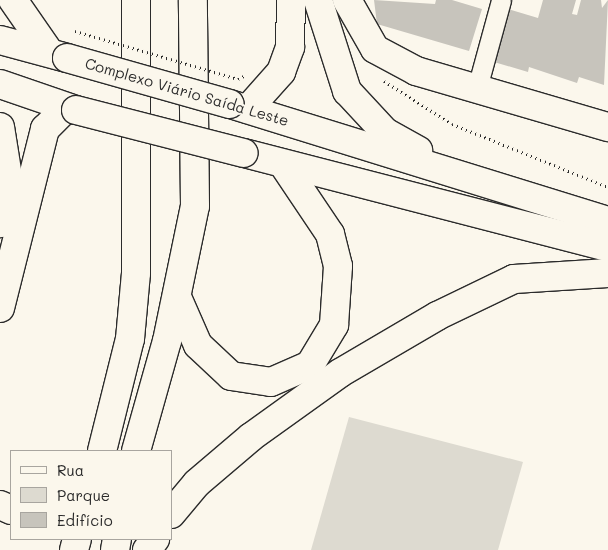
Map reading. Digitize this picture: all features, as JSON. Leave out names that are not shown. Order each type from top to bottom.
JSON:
[{"type":"main road","points":[[13,0],[58,55]]},
{"type":"main road","points":[[102,450],[117,399],[136,273],[136,0]]},
{"type":"main road","points":[[136,450],[177,297],[195,206],[193,0]]},
{"type":"main road","points":[[238,97],[281,72],[290,47],[291,0]]},
{"type":"main road","points":[[318,0],[347,90],[385,132],[474,181],[608,221]]},
{"type":"main road","points":[[347,0],[375,49],[416,70],[608,127]]},
{"type":"main road","name":"Complexo Viário Saída Leste","points":[[0,40],[238,97],[306,126],[474,181]]},
{"type":"main road","points":[[0,84],[71,109],[244,153],[285,167],[608,247]]},
{"type":"main road","points":[[0,308],[45,129],[71,109]]},
{"type":"main road","points":[[0,128],[8,177],[0,223]]},
{"type":"main road","points":[[177,297],[198,345],[231,376],[271,382],[310,365],[334,325],[338,266],[330,234],[285,167]]},
{"type":"main road","points":[[172,513],[196,483],[251,437],[340,372],[437,316],[514,280],[608,274]]},
{"type":"main road","points":[[92,450],[117,399]]},
{"type":"street","points":[[477,88],[501,0]]},
{"type":"path","points":[[74,31],[238,97]]},
{"type":"path","points":[[378,75],[391,88],[452,124],[608,187]]},
{"type":"green space","points":[[349,417],[523,462],[498,550],[311,550]]},
{"type":"building","points":[[374,0],[435,4],[436,0],[452,0],[482,9],[469,51],[377,24]]},
{"type":"building","points":[[543,0],[576,0],[572,14],[577,15],[581,0],[601,0],[602,8],[608,0],[604,85],[579,77],[577,83],[529,67],[528,72],[494,62],[508,9],[538,18]]}]
